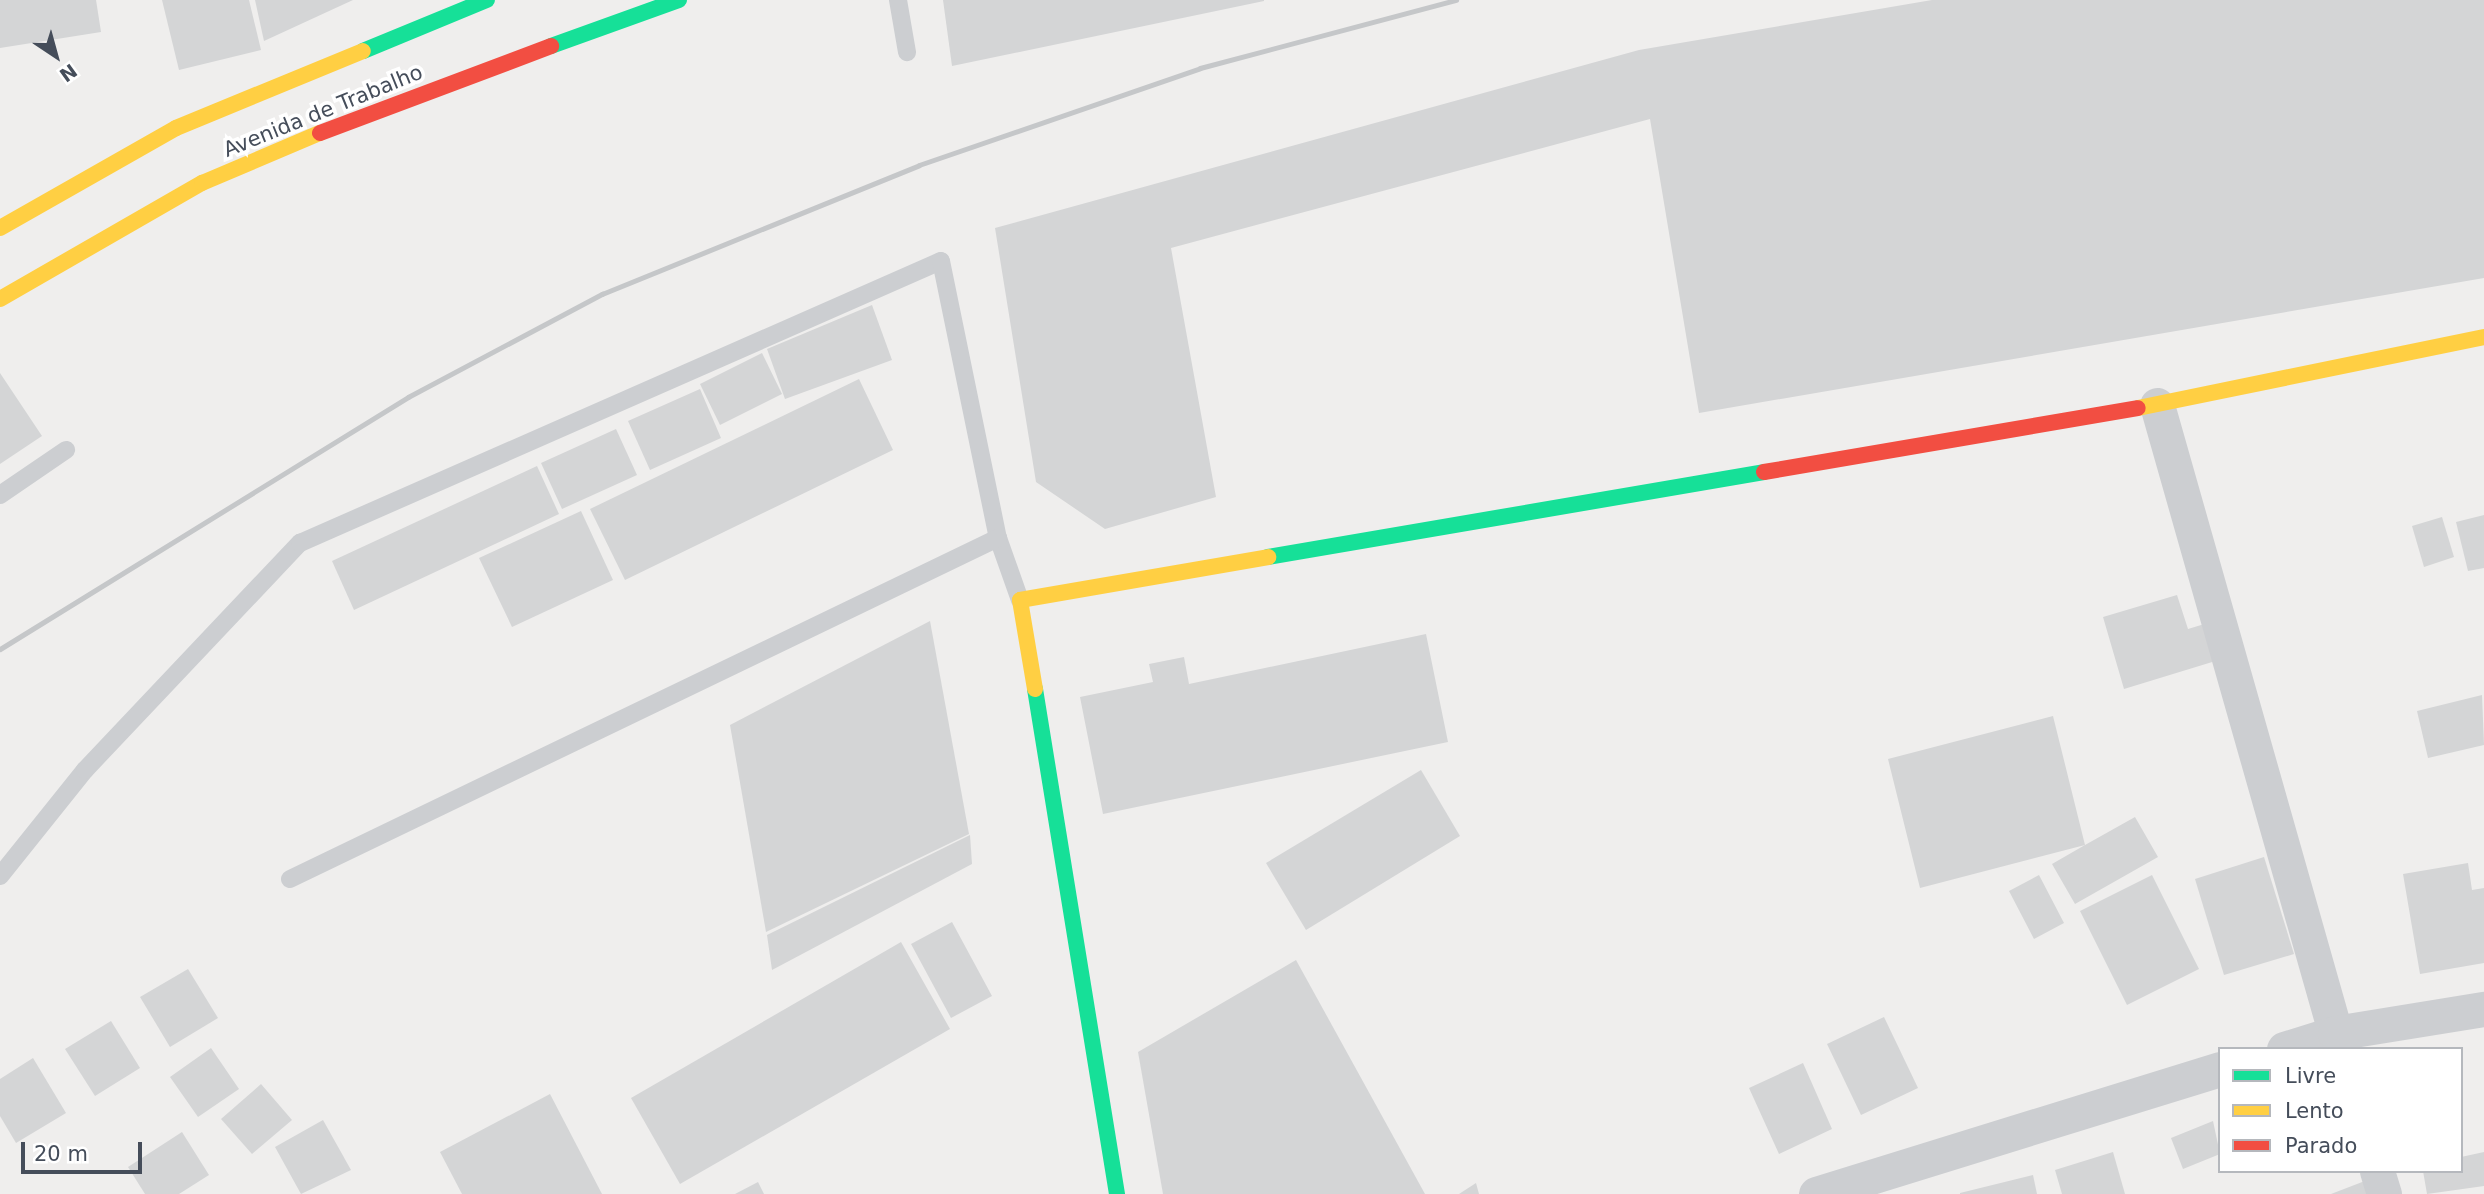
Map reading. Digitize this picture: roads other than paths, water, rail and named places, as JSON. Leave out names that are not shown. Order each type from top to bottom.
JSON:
[{"type":"main road","name":"Avenida de Trabalho","points":[[0,228],[176,128],[487,0]]},
{"type":"main road","name":"Avenida de Trabalho","points":[[0,299],[202,183],[374,110],[679,0]]},
{"type":"main road","points":[[176,128],[202,183]]},
{"type":"main road","points":[[1117,1194],[1020,600],[2157,405],[2484,337]]},
{"type":"street","points":[[2157,405],[2338,1041]]},
{"type":"street","points":[[2298,1047],[2338,1041],[2484,1009]]},
{"type":"street","points":[[1816,1194],[2218,1070]]},
{"type":"street","points":[[2378,1173],[2384,1194]]},
{"type":"lane","points":[[898,0],[907,52]]},
{"type":"lane","points":[[0,876],[85,770],[300,543],[941,261],[998,538],[1020,600]]},
{"type":"lane","points":[[0,495],[66,450]]},
{"type":"lane","points":[[290,878],[998,538]]},
{"type":"railway","points":[[0,649],[408,397],[602,294],[919,165],[1200,68],[1456,0]]}]
